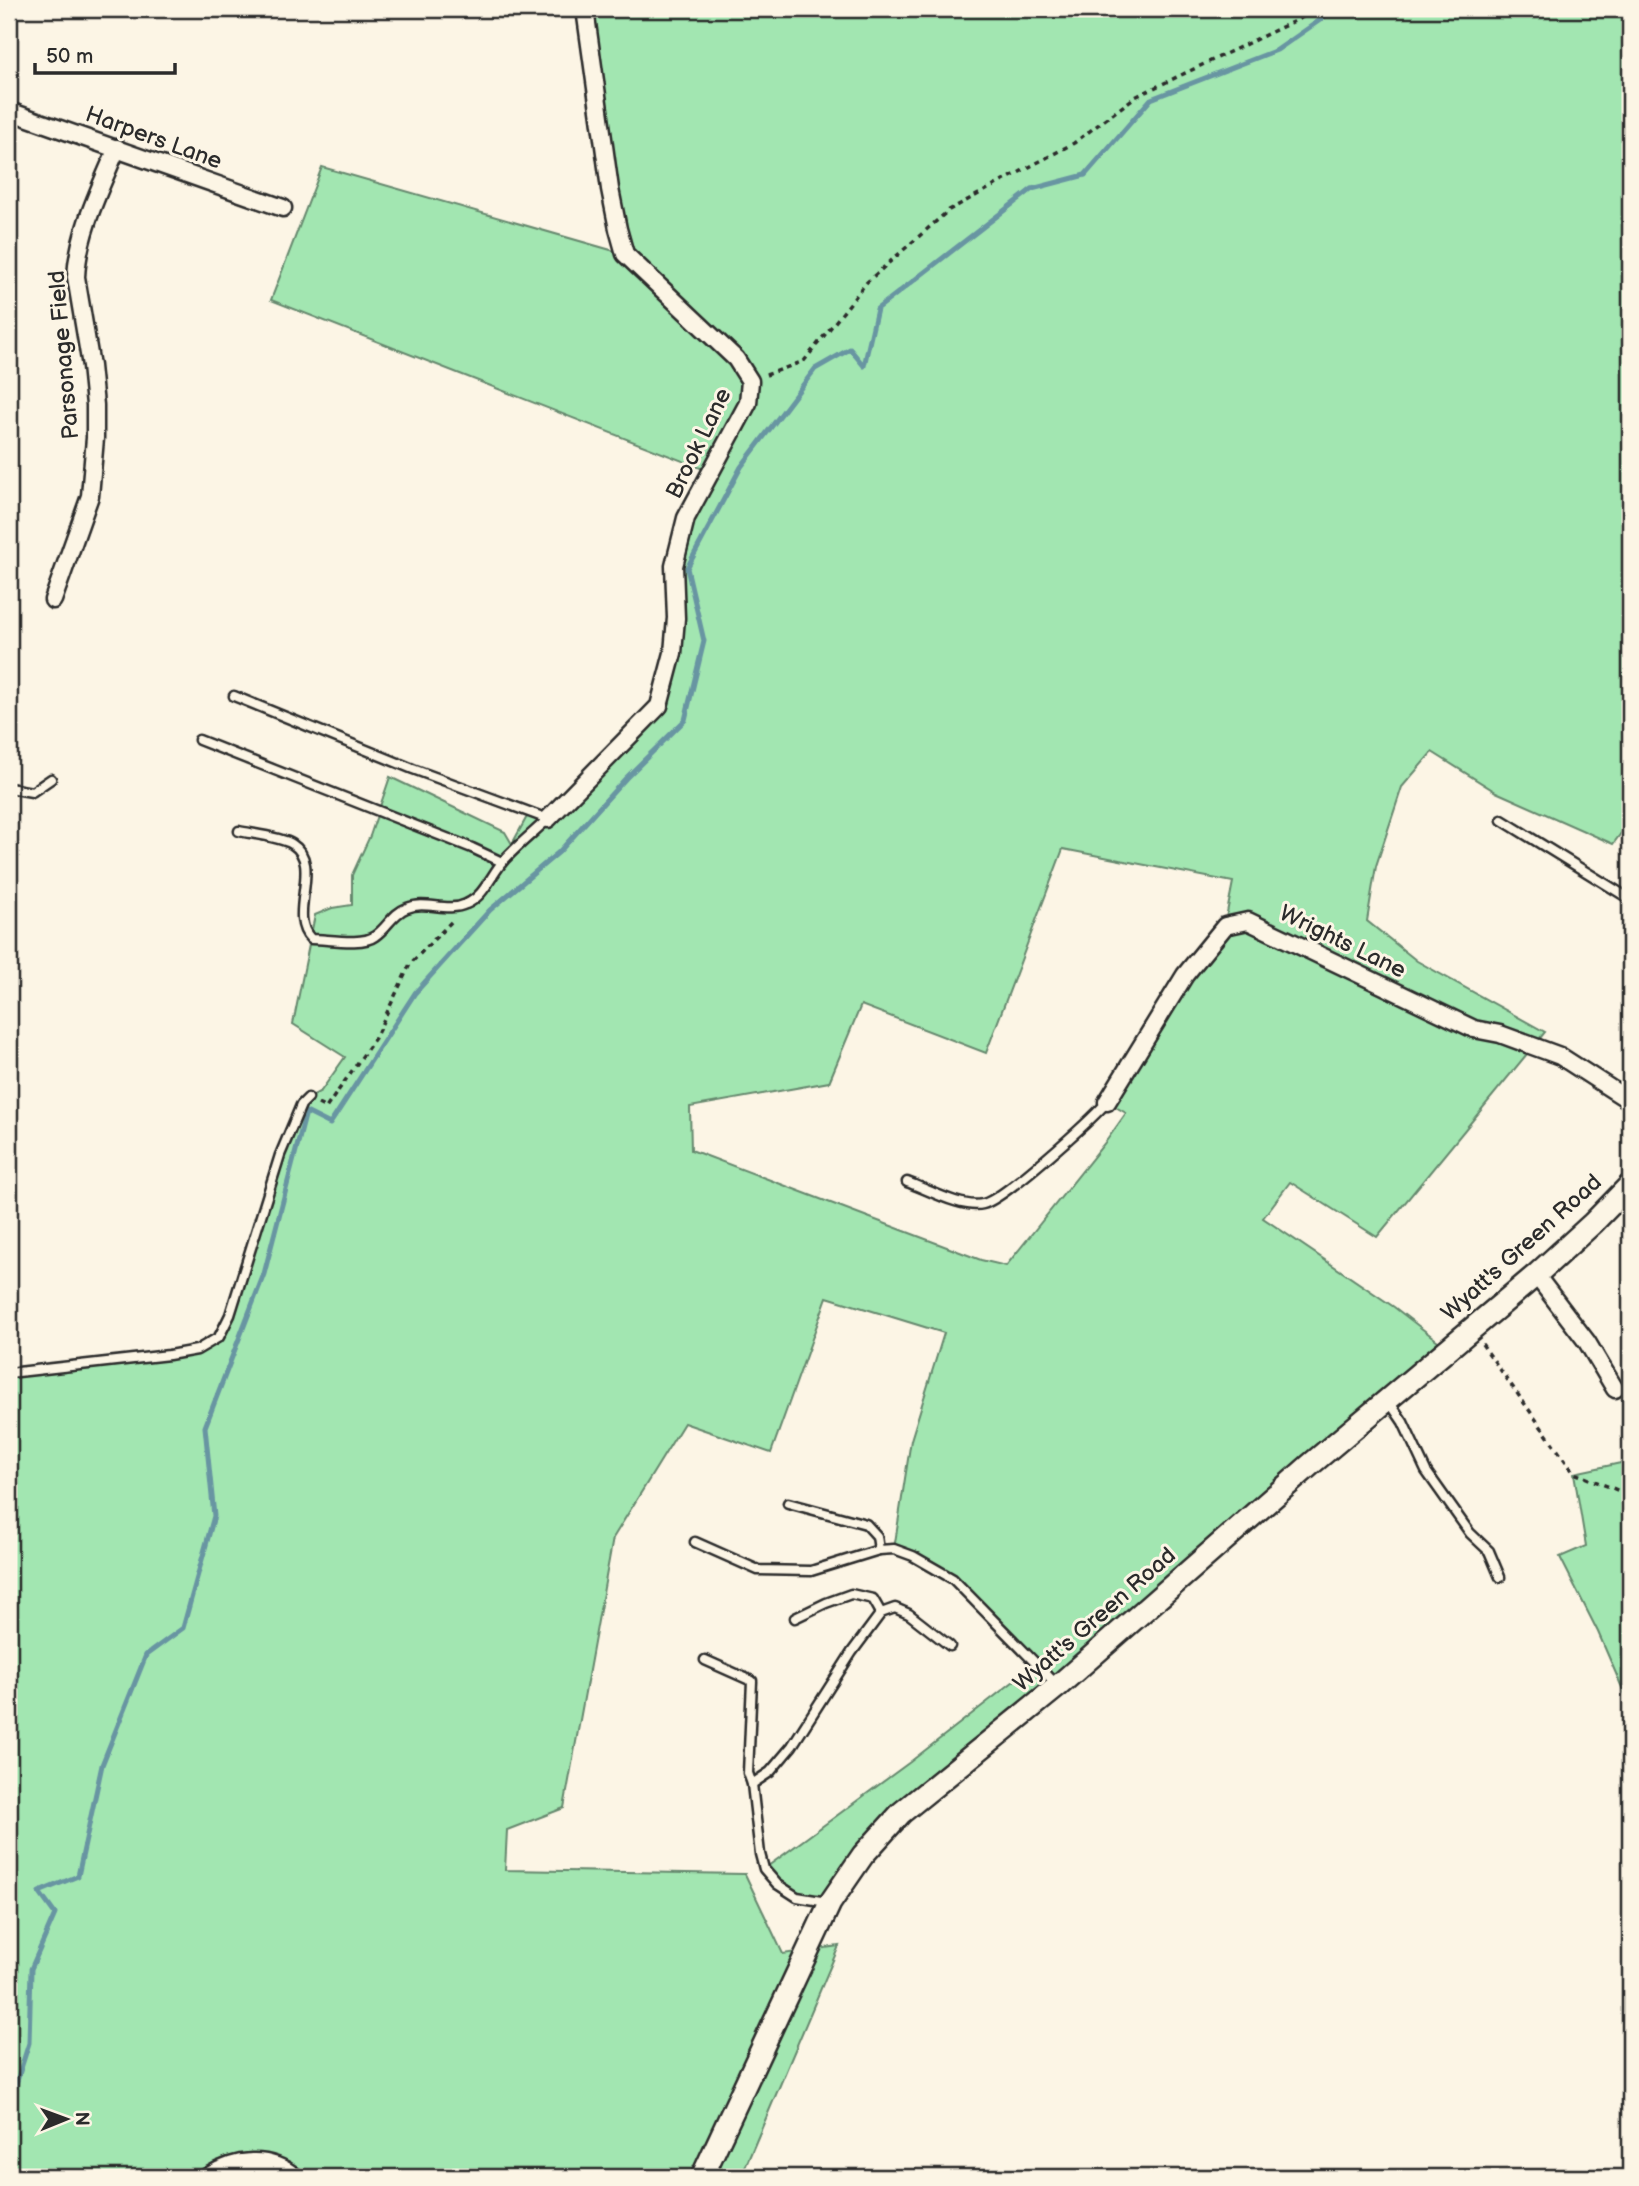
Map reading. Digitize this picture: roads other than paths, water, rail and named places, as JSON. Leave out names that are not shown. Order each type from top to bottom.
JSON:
[{"type":"street","name":"Brook Lane","points":[[548,819],[659,706],[673,653],[676,618],[674,566],[686,518],[748,403],[750,381],[736,359],[625,254],[610,189],[585,9]]},
{"type":"street","name":"Harpers Lane","points":[[9,111],[283,208]]},
{"type":"street","name":"Parsonage Field","points":[[53,600],[90,496],[95,438],[94,392],[76,277],[77,256],[93,204],[117,148]]},
{"type":"street","name":"Wrights Lane","points":[[1107,1102],[1185,975],[1225,926],[1248,921],[1474,1029],[1500,1034],[1560,1056],[1630,1101]]},
{"type":"street","name":"Wyatt's Green Road","points":[[702,2177],[830,1903],[863,1855],[901,1813],[1058,1686],[1310,1465],[1536,1275],[1630,1185]]},
{"type":"street","points":[[1536,1275],[1587,1342],[1615,1389]]},
{"type":"street","points":[[207,2177],[218,2170],[252,2160],[286,2169],[295,2177]]},
{"type":"lane","points":[[234,696],[413,769],[548,819],[502,862],[487,885],[469,903],[455,908],[419,905],[407,908],[395,915],[369,940],[311,939],[304,933],[302,923],[306,865],[302,853],[291,843],[239,831]]},
{"type":"lane","points":[[199,740],[502,862]]},
{"type":"lane","points":[[9,788],[32,792],[51,779]]},
{"type":"lane","points":[[1502,820],[1630,899]]},
{"type":"lane","points":[[9,1373],[169,1355],[197,1350],[219,1337],[230,1315],[280,1155],[301,1105],[308,1098]]},
{"type":"lane","points":[[907,1182],[962,1203],[984,1204],[1006,1192],[1107,1102]]},
{"type":"lane","points":[[1388,1400],[1404,1422],[1426,1471],[1470,1533],[1489,1551],[1500,1577]]},
{"type":"lane","points":[[788,1503],[866,1524],[877,1536],[879,1550]]},
{"type":"lane","points":[[695,1542],[758,1570],[811,1572],[879,1550],[894,1549],[912,1556],[953,1579],[1058,1686]]},
{"type":"lane","points":[[795,1618],[850,1594],[873,1599],[881,1613]]},
{"type":"lane","points":[[752,1784],[771,1772],[792,1746],[844,1663],[881,1613],[895,1608],[909,1614],[950,1646]]},
{"type":"lane","points":[[705,1660],[752,1681],[748,1773],[752,1784],[764,1869],[777,1884],[797,1898],[830,1903]]},
{"type":"waterway","points":[[9,2106],[29,2043],[31,1969],[55,1914],[39,1892],[78,1876],[102,1765],[146,1655],[183,1628],[214,1516],[205,1427],[264,1274],[306,1112],[330,1124],[415,993],[490,910],[559,852],[626,778],[685,720],[704,641],[687,568],[741,467],[815,369],[850,349],[864,366],[877,309],[1032,189],[1085,175],[1151,99],[1277,50],[1323,18],[1330,9]]}]
